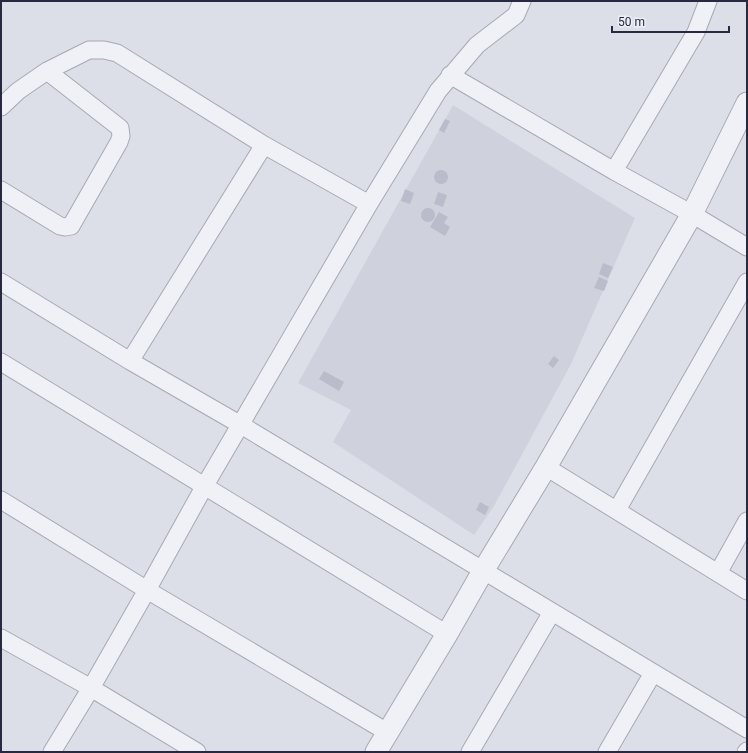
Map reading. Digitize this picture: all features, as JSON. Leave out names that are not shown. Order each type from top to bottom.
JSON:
[{"type":"street","points":[[52,752],[91,688],[204,487],[369,204],[438,91],[477,45],[516,14],[522,1]]},
{"type":"street","points":[[614,171],[696,32],[708,1]]},
{"type":"street","points":[[1,108],[18,91],[47,72],[89,50],[104,50],[117,53],[264,144],[369,204]]},
{"type":"street","points":[[1,190],[60,226],[71,226],[119,142],[121,136],[120,128],[47,72]]},
{"type":"street","points":[[450,75],[747,247]]},
{"type":"street","points":[[376,752],[546,467],[692,214],[747,103]]},
{"type":"street","points":[[130,361],[264,144]]},
{"type":"street","points":[[1,282],[130,361],[241,425],[747,729]]},
{"type":"street","points":[[617,510],[747,282]]},
{"type":"street","points":[[1,362],[447,634]]},
{"type":"street","points":[[546,467],[747,591]]},
{"type":"street","points":[[1,500],[147,590],[387,732]]},
{"type":"street","points":[[718,572],[747,521]]},
{"type":"street","points":[[470,752],[552,612]]},
{"type":"street","points":[[1,638],[91,688],[197,752]]},
{"type":"street","points":[[607,752],[653,673]]},
{"type":"shaded area","points":[[453,105],[635,218],[571,364],[494,506],[474,535],[333,442],[351,410],[298,383]]},
{"type":"building","points":[[445,119],[450,121],[444,133],[439,130]]},
{"type":"building","points":[[438,170],[444,170],[448,174],[448,180],[444,184],[438,184],[434,180],[434,174]]},
{"type":"building","points":[[405,189],[414,193],[410,204],[401,201]]},
{"type":"building","points":[[438,192],[447,195],[443,207],[434,204]]},
{"type":"building","points":[[425,208],[431,208],[435,212],[435,218],[431,222],[425,222],[421,218],[421,212]]},
{"type":"building","points":[[439,212],[448,217],[444,223],[450,227],[445,236],[430,227]]},
{"type":"building","points":[[603,263],[613,267],[608,278],[599,274]]},
{"type":"building","points":[[599,277],[608,281],[604,291],[594,288]]},
{"type":"building","points":[[554,356],[559,360],[553,368],[548,364]]},
{"type":"building","points":[[324,371],[344,382],[339,391],[319,379]]},
{"type":"building","points":[[480,502],[489,507],[485,515],[476,510]]}]
